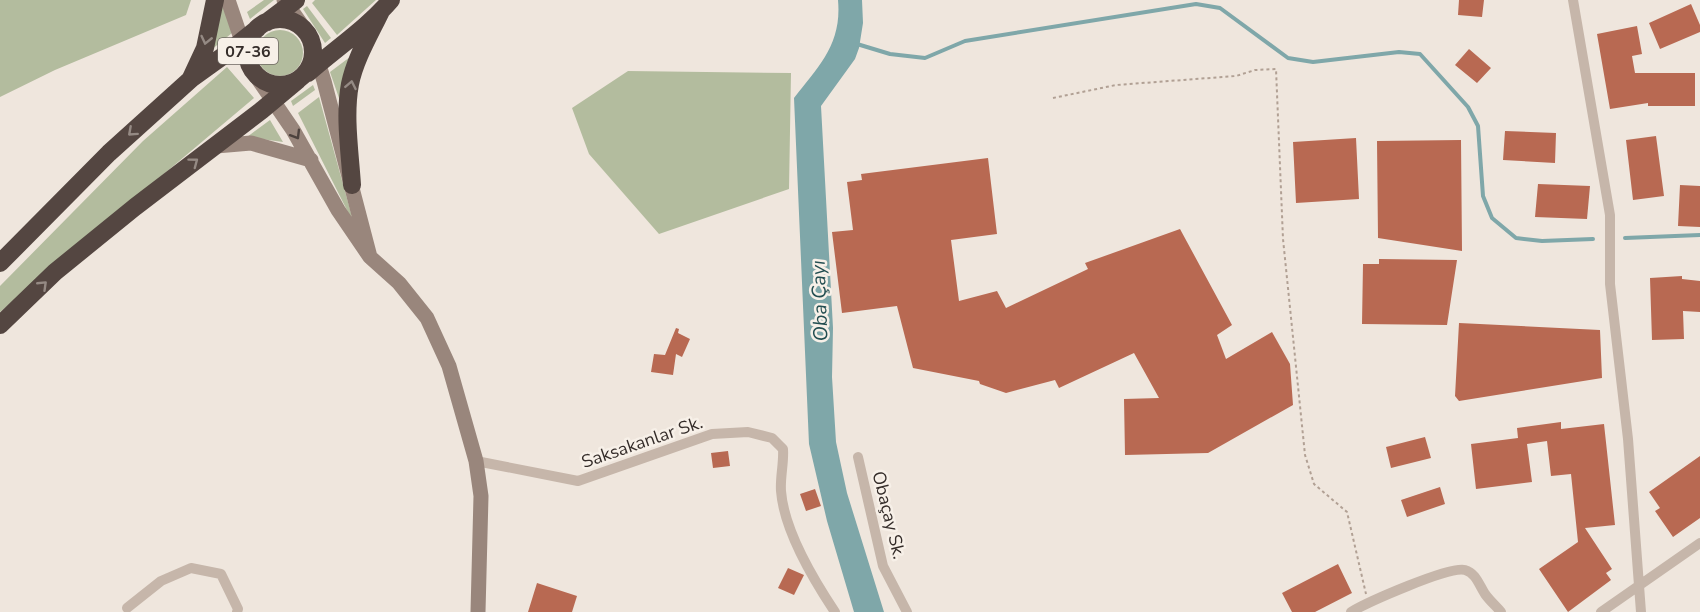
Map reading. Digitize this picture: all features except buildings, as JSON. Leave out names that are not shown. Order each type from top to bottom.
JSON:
[{"type":"highway","points":[[191,79],[205,48],[215,0]]},
{"type":"highway","points":[[0,263],[110,153],[191,79],[289,2]]},
{"type":"highway","points":[[0,325],[56,272],[135,207],[308,73],[386,6]]},
{"type":"highway","points":[[352,185],[348,119],[350,83],[366,43],[386,6]]},
{"type":"highway","name":"07-36","points":[[308,73],[288,85],[278,86],[268,83],[259,78],[250,64],[247,48],[251,37],[262,25],[278,19],[290,20],[300,26],[310,39]]},
{"type":"highway","points":[[308,73],[313,54],[310,39]]},
{"type":"street","points":[[228,0],[250,64],[310,160],[338,210],[370,257],[399,283],[427,318],[448,366],[476,460],[481,495],[478,612]]},
{"type":"street","points":[[1573,0],[1610,215],[1610,284],[1628,439],[1641,612]]},
{"type":"street","points":[[289,2],[310,39]]},
{"type":"street","points":[[308,73],[352,185],[370,257]]},
{"type":"street","points":[[216,146],[251,143],[310,160]]},
{"type":"street","name":"Saksakanlar Sk.","points":[[476,460],[578,481],[712,434],[748,432],[772,438],[783,449],[784,464],[780,490],[791,535],[836,612]]},
{"type":"street","name":"Obaçay Sk.","points":[[858,457],[883,566],[907,612]]},
{"type":"street","points":[[1601,612],[1700,543]]},
{"type":"street","points":[[127,608],[161,581],[191,568],[221,574],[238,609],[237,612]]},
{"type":"street","points":[[1351,612],[1369,602],[1443,573],[1463,569],[1474,575],[1486,596],[1501,612]]},
{"type":"path","points":[[1053,98],[1116,85],[1236,76],[1256,70],[1276,69],[1283,239],[1305,455],[1314,484],[1347,512],[1369,602]]},
{"type":"green space","points":[[0,0],[191,0],[186,15],[55,70],[0,97]]},
{"type":"green space","points":[[264,0],[274,0],[250,19],[247,12]]},
{"type":"green space","points":[[315,0],[376,0],[337,35],[312,3]]},
{"type":"green space","points":[[223,5],[232,33],[211,50]]},
{"type":"green space","points":[[307,6],[331,38],[325,43],[303,9]]},
{"type":"green space","points":[[280,30],[296,37],[303,53],[296,69],[280,76],[264,69],[257,53],[264,37]]},
{"type":"green space","points":[[350,57],[340,101],[330,72]]},
{"type":"green space","points":[[227,67],[254,98],[0,312],[0,286],[143,141]]},
{"type":"green space","points":[[628,71],[791,73],[789,189],[659,234],[589,154],[572,108]]},
{"type":"green space","points":[[313,85],[315,90],[293,106],[291,101]]},
{"type":"green space","points":[[319,97],[354,224],[298,113]]},
{"type":"green space","points":[[270,120],[283,142],[247,137]]},
{"type":"water","name":"Oba Çayı","points":[[838,0],[862,0],[863,23],[855,59],[821,106],[833,328],[832,377],[836,442],[847,493],[884,612],[854,612],[827,521],[809,444],[794,98],[827,54],[836,29]]},
{"type":"waterway","points":[[857,44],[890,54],[925,58],[965,41],[1196,4],[1220,8],[1288,58],[1313,62],[1399,52],[1420,54],[1468,107],[1478,126],[1483,196],[1492,218],[1516,238],[1542,241],[1593,239]]},
{"type":"waterway","points":[[1625,238],[1700,235]]}]
